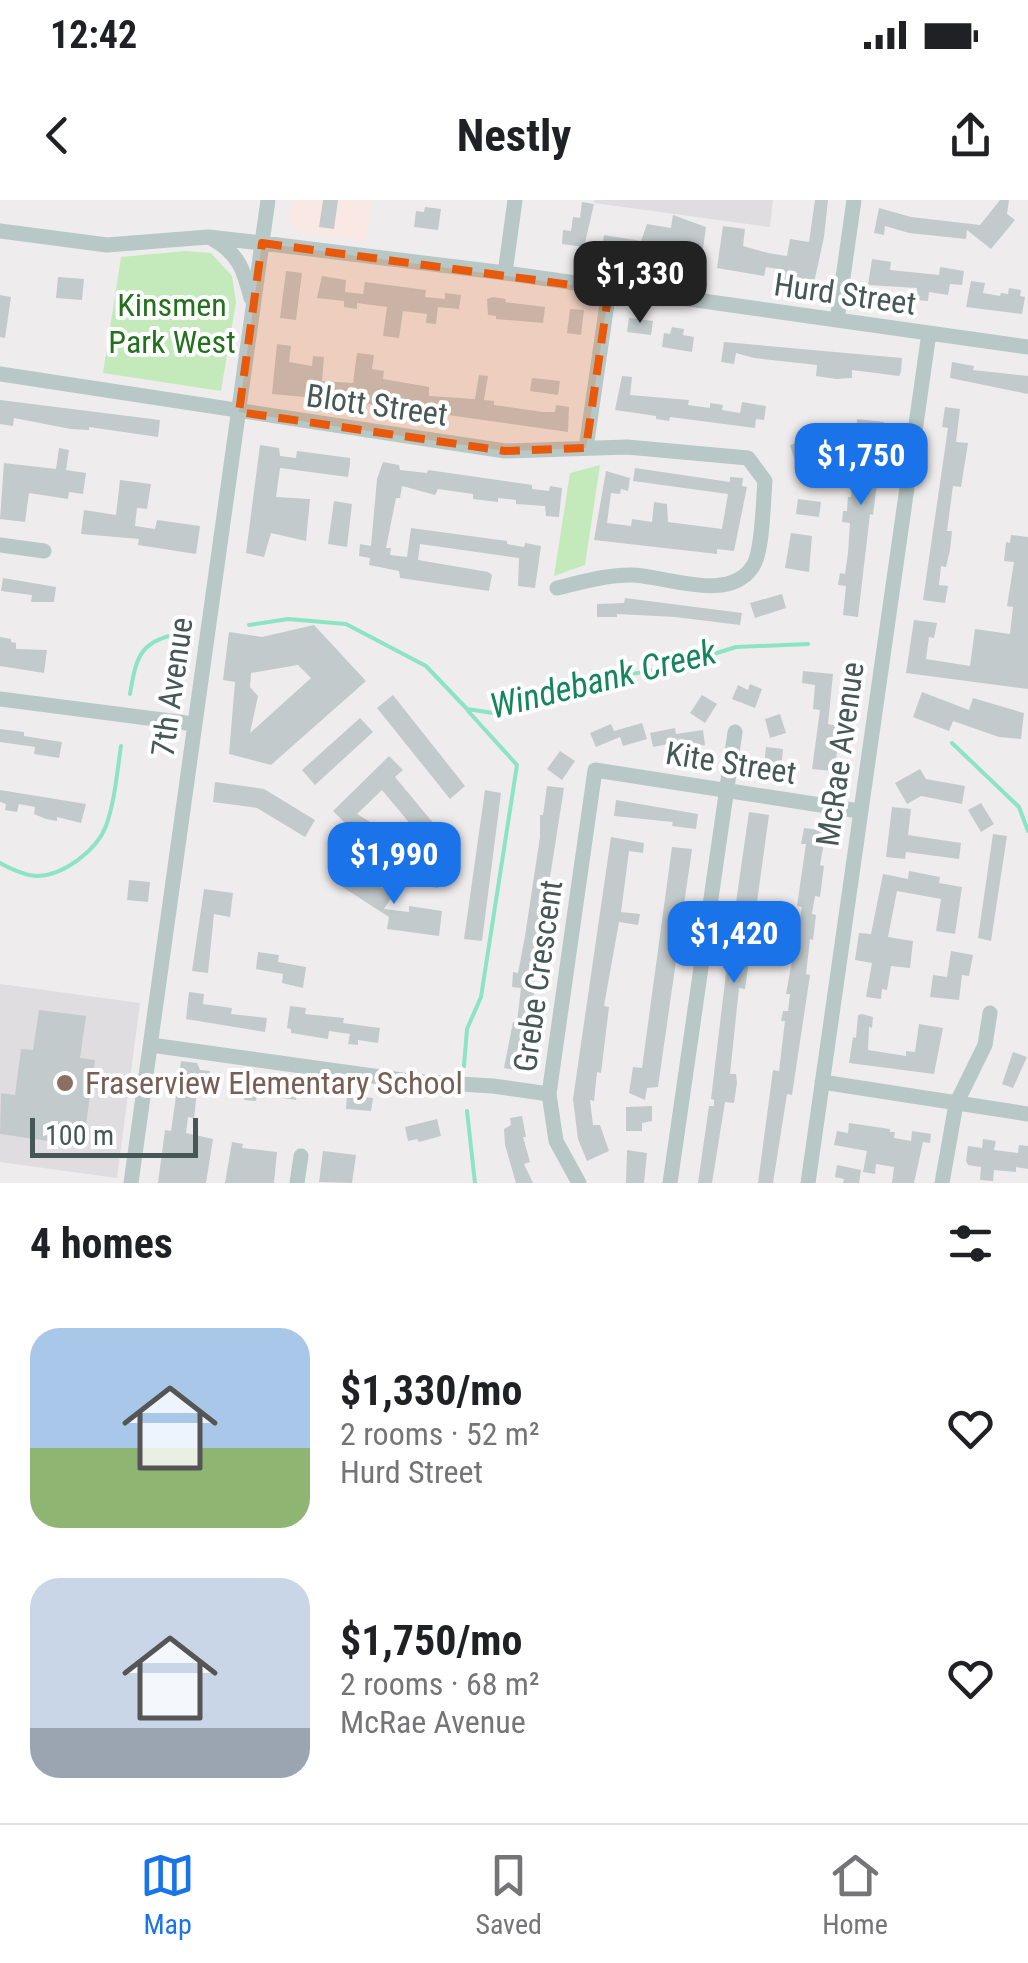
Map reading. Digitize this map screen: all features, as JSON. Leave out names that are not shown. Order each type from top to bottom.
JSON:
[{"type":"street","name":"7th Avenue","points":[[131,1183],[268,200]]},
{"type":"street","points":[[505,273],[516,200]]},
{"type":"street","points":[[837,320],[854,200]]},
{"type":"street","name":"Hurd Street","points":[[0,231],[107,245],[208,237],[262,243],[1028,347]]},
{"type":"street","points":[[208,237],[232,250],[240,262],[254,306]]},
{"type":"street","points":[[586,448],[609,290]]},
{"type":"street","name":"McRae Avenue","points":[[808,1183],[929,333]]},
{"type":"street","name":"Blott Street","points":[[0,374],[505,451],[627,447],[748,458],[765,481],[755,564],[742,579],[718,586],[632,575],[557,588]]},
{"type":"street","points":[[0,545],[44,551]]},
{"type":"street","points":[[0,699],[194,724]]},
{"type":"street","points":[[670,1183],[735,732]]},
{"type":"street","name":"Kite Street","points":[[595,770],[859,810]]},
{"type":"street","name":"Grebe Crescent","points":[[580,1183],[556,1141],[549,1094],[595,770]]},
{"type":"street","points":[[942,1183],[956,1104],[985,1044],[990,1013]]},
{"type":"street","points":[[151,1045],[409,1081],[549,1094]]},
{"type":"street","points":[[822,1082],[1028,1114]]},
{"type":"street","points":[[298,1183],[301,1156]]},
{"type":"highlighted area","points":[[262,243],[609,290],[586,448],[505,451],[239,412]]},
{"type":"shaded area","points":[[291,200],[371,200],[366,241],[299,231],[289,219]]},
{"type":"shaded area","points":[[594,200],[773,200],[770,227]]},
{"type":"shaded area","name":"Fraserview Elementary School","points":[[0,984],[140,1003],[117,1178],[0,1162]]},
{"type":"green space","name":"Kinsmen Park West","points":[[185,251],[211,253],[232,276],[236,302],[221,391],[103,373],[121,257]]},
{"type":"green space","points":[[600,465],[585,565],[554,576],[570,473]]},
{"type":"building","points":[[323,200],[338,200],[334,229],[319,227]]},
{"type":"building","points":[[815,200],[828,200],[812,292],[782,287],[784,270],[766,267],[764,276],[717,268],[723,226],[745,229],[743,246],[768,253],[787,256],[790,239],[809,242]]},
{"type":"building","points":[[1000,200],[1009,200],[1007,214],[1015,220],[991,249],[967,230],[966,239],[909,233],[885,226],[884,235],[874,233],[879,208],[911,217],[980,225]]},
{"type":"building","points":[[582,202],[594,204],[584,247],[562,244],[563,230],[571,231],[573,217],[580,218]]},
{"type":"building","points":[[425,207],[441,209],[438,230],[414,227],[416,211],[424,212]]},
{"type":"building","points":[[673,215],[706,227],[702,256],[662,250],[660,263],[602,251],[604,235],[641,241],[647,224],[671,228]]},
{"type":"building","points":[[872,259],[891,262],[890,270],[939,275],[940,267],[964,271],[962,285],[950,284],[948,295],[929,292],[928,301],[916,300],[917,288],[868,285]]},
{"type":"building","points":[[286,271],[302,273],[296,320],[280,318]]},
{"type":"building","points":[[322,276],[346,280],[345,292],[363,294],[365,282],[426,290],[425,297],[445,299],[445,293],[461,295],[459,309],[438,307],[436,324],[426,323],[427,314],[403,311],[399,338],[383,336],[387,307],[357,303],[357,309],[344,307],[344,301],[317,298]]},
{"type":"building","points":[[58,277],[84,279],[82,300],[56,298]]},
{"type":"building","points":[[971,281],[985,283],[983,293],[1000,296],[1008,294],[1009,288],[1021,290],[1020,296],[1025,297],[1022,314],[966,307]]},
{"type":"building","points":[[0,295],[11,297],[5,338],[0,337]]},
{"type":"building","points":[[487,299],[545,307],[543,323],[488,315]]},
{"type":"building","points":[[570,309],[584,310],[581,335],[567,333]]},
{"type":"building","points":[[629,318],[653,321],[651,335],[627,332]]},
{"type":"building","points":[[672,327],[684,329],[683,335],[694,337],[692,352],[662,347],[664,333],[670,334]]},
{"type":"building","points":[[724,342],[902,358],[901,372],[899,376],[852,370],[852,378],[836,379],[816,376],[817,365],[736,353],[734,364],[721,362]]},
{"type":"building","points":[[277,344],[291,346],[289,362],[312,366],[313,356],[324,357],[322,381],[353,383],[357,353],[374,355],[372,369],[384,371],[383,379],[429,387],[429,396],[475,399],[479,375],[488,376],[484,400],[543,412],[555,412],[556,405],[569,407],[568,432],[272,394]]},
{"type":"building","points":[[952,362],[974,366],[973,370],[1028,376],[1028,394],[950,378]]},
{"type":"building","points":[[622,376],[632,377],[630,395],[689,400],[688,405],[710,408],[710,403],[723,405],[722,410],[740,413],[742,402],[766,406],[764,420],[756,419],[755,428],[670,417],[669,421],[615,410]]},
{"type":"building","points":[[532,378],[560,381],[558,395],[530,391]]},
{"type":"building","points":[[0,400],[160,420],[158,437],[89,427],[71,429],[14,418],[13,426],[0,424]]},
{"type":"building","points":[[945,407],[960,409],[956,442],[968,443],[961,487],[953,486],[947,531],[952,531],[950,550],[946,567],[941,566],[939,585],[948,586],[945,603],[923,600],[948,428],[942,427]]},
{"type":"building","points":[[857,419],[884,422],[881,448],[885,448],[873,515],[870,514],[858,617],[843,615],[846,586],[838,585],[840,573],[845,574],[848,553],[850,523],[842,522],[851,497]]},
{"type":"building","points":[[824,434],[831,453],[816,458],[822,476],[802,483],[790,445]]},
{"type":"building","points":[[260,445],[279,448],[280,456],[296,458],[297,451],[350,458],[348,477],[280,468],[276,497],[310,499],[306,541],[271,533],[264,557],[246,553]]},
{"type":"building","points":[[59,448],[69,450],[66,470],[86,473],[83,494],[69,492],[68,499],[29,493],[25,522],[0,519],[4,463],[56,469]]},
{"type":"building","points":[[383,462],[399,465],[400,470],[428,470],[532,485],[532,489],[549,491],[550,486],[562,488],[559,517],[546,516],[545,506],[498,498],[498,502],[473,499],[473,494],[438,489],[435,495],[402,486],[400,498],[396,498],[386,548],[391,548],[390,555],[407,557],[411,528],[507,541],[524,547],[525,543],[541,546],[535,588],[518,586],[519,558],[420,544],[418,560],[488,572],[492,575],[489,591],[400,578],[399,571],[369,565],[370,558],[359,556],[360,544],[371,546],[377,479]]},
{"type":"building","points":[[635,468],[730,482],[730,477],[743,478],[742,486],[747,487],[734,551],[717,549],[717,554],[594,540],[606,471],[630,478],[628,491],[611,493],[607,523],[631,526],[632,519],[652,522],[654,502],[667,504],[668,522],[722,529],[728,494],[633,481]]},
{"type":"building","points":[[120,480],[151,484],[147,509],[137,508],[135,526],[155,529],[157,520],[200,526],[196,554],[138,545],[139,539],[81,534],[84,510],[116,515]]},
{"type":"building","points":[[798,499],[821,502],[819,517],[796,514]]},
{"type":"building","points":[[334,501],[352,504],[347,547],[328,544]]},
{"type":"building","points":[[791,533],[812,536],[809,572],[785,568]]},
{"type":"building","points":[[1011,535],[1028,537],[1028,689],[906,673],[914,620],[937,623],[934,638],[929,637],[926,659],[970,666],[975,629],[1010,634],[1013,607],[1007,606],[1014,562],[1004,561],[1006,542],[1010,543]]},
{"type":"building","points":[[3,578],[56,587],[54,602],[31,602],[32,595],[1,591]]},
{"type":"building","points":[[782,594],[786,608],[755,618],[750,603]]},
{"type":"building","points":[[625,598],[742,613],[740,625],[675,617],[597,617],[597,604],[624,603]]},
{"type":"building","points":[[314,625],[366,681],[271,765],[229,754],[235,682],[223,680],[229,632],[262,637]],"holes":[[[298,665],[311,678],[250,733],[258,696],[250,687],[251,673]]]},
{"type":"building","points":[[0,637],[11,639],[16,649],[47,650],[44,673],[0,666]]},
{"type":"building","points":[[803,671],[833,674],[828,724],[842,727],[836,758],[843,759],[841,772],[812,769],[820,710],[813,709],[815,685],[802,683]]},
{"type":"building","points":[[750,684],[762,689],[755,708],[732,699],[738,685],[748,690]]},
{"type":"building","points":[[922,692],[969,710],[973,698],[1024,713],[1021,739],[999,737],[953,721],[949,731],[913,717]]},
{"type":"building","points":[[393,695],[465,786],[450,799],[377,708]]},
{"type":"building","points":[[702,695],[717,704],[705,723],[690,713]]},
{"type":"building","points":[[780,714],[786,733],[770,738],[765,719]]},
{"type":"building","points":[[360,718],[373,732],[315,785],[302,770]]},
{"type":"building","points":[[642,723],[647,739],[623,746],[620,737],[596,747],[590,733],[611,724],[614,731]]},
{"type":"building","points":[[675,728],[676,734],[703,730],[705,745],[680,748],[679,742],[653,747],[650,733]]},
{"type":"building","points":[[0,729],[62,742],[59,758],[34,754],[35,747],[0,742]]},
{"type":"building","points":[[766,747],[783,749],[781,769],[764,766]]},
{"type":"building","points":[[560,751],[575,761],[562,780],[547,769]]},
{"type":"building","points":[[389,756],[403,770],[395,777],[434,824],[422,838],[382,790],[357,814],[418,851],[406,869],[352,836],[354,832],[333,811]]},
{"type":"building","points":[[920,769],[926,779],[965,786],[962,804],[921,796],[907,804],[895,783]]},
{"type":"building","points":[[215,782],[264,789],[315,820],[305,837],[257,808],[213,802]]},
{"type":"building","points":[[547,786],[564,788],[536,966],[532,1018],[528,1018],[520,1071],[504,1068],[513,1022],[517,1022],[521,988],[512,987],[513,972],[518,973],[525,936]]},
{"type":"building","points":[[0,790],[86,804],[81,823],[57,817],[57,821],[46,819],[34,814],[35,807],[19,804],[17,812],[5,810]]},
{"type":"building","points":[[485,790],[501,793],[482,941],[464,939]]},
{"type":"building","points":[[616,800],[698,814],[696,829],[672,826],[673,822],[614,816]]},
{"type":"building","points":[[981,803],[994,824],[981,832],[968,810]]},
{"type":"building","points":[[892,807],[911,809],[908,835],[961,843],[959,859],[906,852],[905,859],[886,857]]},
{"type":"building","points":[[749,812],[769,815],[745,989],[739,988],[730,1074],[736,1074],[737,1083],[734,1103],[725,1102],[712,1183],[698,1183],[709,1106],[714,1106],[711,1099]]},
{"type":"building","points":[[804,828],[826,831],[820,897],[815,896],[812,914],[816,915],[806,974],[810,975],[792,1095],[787,1094],[773,1183],[758,1183],[773,1070],[779,1071],[785,1021],[781,1021],[783,1011],[788,1011],[790,994],[786,994],[802,907],[797,906],[806,844],[801,844]]},
{"type":"building","points":[[993,834],[1007,836],[991,941],[978,938]]},
{"type":"building","points":[[611,837],[644,843],[643,853],[629,851],[621,912],[640,914],[638,925],[619,922],[604,1006],[609,1007],[601,1073],[597,1072],[594,1101],[590,1100],[593,1125],[600,1125],[609,1151],[587,1161],[578,1139],[573,1099]]},
{"type":"building","points":[[672,847],[692,849],[658,1087],[647,1088],[645,1100],[629,1093],[633,1067],[642,1068]]},
{"type":"building","points":[[425,855],[441,865],[438,888],[420,885]]},
{"type":"building","points":[[352,869],[393,895],[384,909],[409,912],[409,906],[442,911],[439,936],[387,929],[389,917],[341,886]]},
{"type":"building","points":[[909,871],[940,877],[939,883],[962,887],[955,934],[936,931],[941,899],[897,891],[888,937],[913,941],[910,968],[891,966],[887,990],[882,989],[881,999],[866,997],[872,963],[855,960],[859,933],[871,934],[883,874],[908,879]]},
{"type":"building","points":[[129,880],[150,882],[148,902],[127,900]]},
{"type":"building","points":[[204,889],[233,893],[230,917],[214,914],[208,973],[192,971]]},
{"type":"building","points":[[951,951],[973,955],[969,976],[962,975],[959,1000],[930,997],[933,975],[947,977]]},
{"type":"building","points":[[258,952],[279,955],[278,962],[306,967],[303,988],[282,983],[283,974],[256,969]]},
{"type":"building","points":[[189,992],[204,994],[203,1004],[232,1008],[231,1014],[267,1018],[265,1032],[186,1019]]},
{"type":"building","points":[[290,1006],[306,1008],[305,1014],[344,1018],[343,1023],[380,1028],[378,1043],[358,1040],[358,1045],[348,1044],[350,1034],[329,1031],[328,1039],[291,1033],[287,1028]]},
{"type":"building","points":[[39,1010],[86,1016],[80,1058],[95,1060],[83,1146],[0,1134],[1,1093],[15,1095],[21,1049],[33,1050]]},
{"type":"building","points":[[858,1015],[873,1017],[868,1050],[906,1056],[906,1051],[915,1052],[919,1024],[943,1028],[934,1074],[849,1063]]},
{"type":"building","points":[[1013,1052],[1027,1057],[1013,1088],[1002,1084]]},
{"type":"building","points":[[181,1061],[197,1063],[200,1070],[210,1071],[208,1085],[198,1083],[194,1118],[188,1117],[186,1133],[213,1139],[206,1183],[158,1183],[165,1130],[171,1131]]},
{"type":"building","points":[[247,1075],[299,1083],[296,1100],[257,1094],[256,1101],[244,1100]]},
{"type":"building","points":[[347,1095],[373,1098],[371,1111],[346,1109]]},
{"type":"building","points":[[652,1106],[652,1121],[642,1123],[642,1131],[626,1131],[626,1107]]},
{"type":"building","points":[[522,1116],[530,1162],[524,1164],[533,1183],[516,1183],[505,1145],[504,1129],[511,1125],[510,1118]]},
{"type":"building","points":[[437,1119],[441,1136],[408,1141],[405,1127]]},
{"type":"building","points":[[849,1123],[890,1129],[895,1132],[894,1138],[911,1141],[912,1131],[931,1134],[930,1143],[923,1142],[914,1183],[892,1183],[894,1167],[876,1164],[875,1174],[863,1172],[867,1151],[834,1145],[837,1131],[848,1133]]},
{"type":"building","points":[[983,1139],[996,1141],[994,1150],[1018,1153],[1019,1145],[1028,1146],[1028,1169],[994,1170],[993,1181],[980,1180],[981,1167],[966,1161],[968,1146],[982,1148]]},
{"type":"building","points":[[232,1142],[243,1144],[242,1148],[277,1152],[274,1183],[225,1183]]},
{"type":"building","points":[[627,1150],[647,1153],[644,1183],[626,1183]]},
{"type":"building","points":[[323,1151],[356,1155],[352,1183],[319,1182]]},
{"type":"building","points":[[837,1165],[861,1170],[859,1183],[843,1183],[844,1179],[835,1177]]},
{"type":"waterway","name":"Windebank Creek","points":[[249,625],[288,619],[346,624],[426,666],[467,709],[493,713],[600,679],[669,668],[736,647],[808,644]]},
{"type":"waterway","name":"Windebank Creek","points":[[130,694],[135,668],[150,644],[185,632]]},
{"type":"waterway","points":[[464,1066],[467,1029],[481,997],[517,765],[468,711]]},
{"type":"waterway","name":"Windebank Creek","points":[[952,743],[1019,807],[1028,831]]},
{"type":"waterway","name":"Windebank Creek","points":[[0,863],[23,873],[48,875],[87,852],[102,835],[109,816],[121,746]]},
{"type":"waterway","points":[[467,1111],[475,1183]]},
{"type":"place","name":"Fraserview Elementary School","points":[[65,1083]]}]
